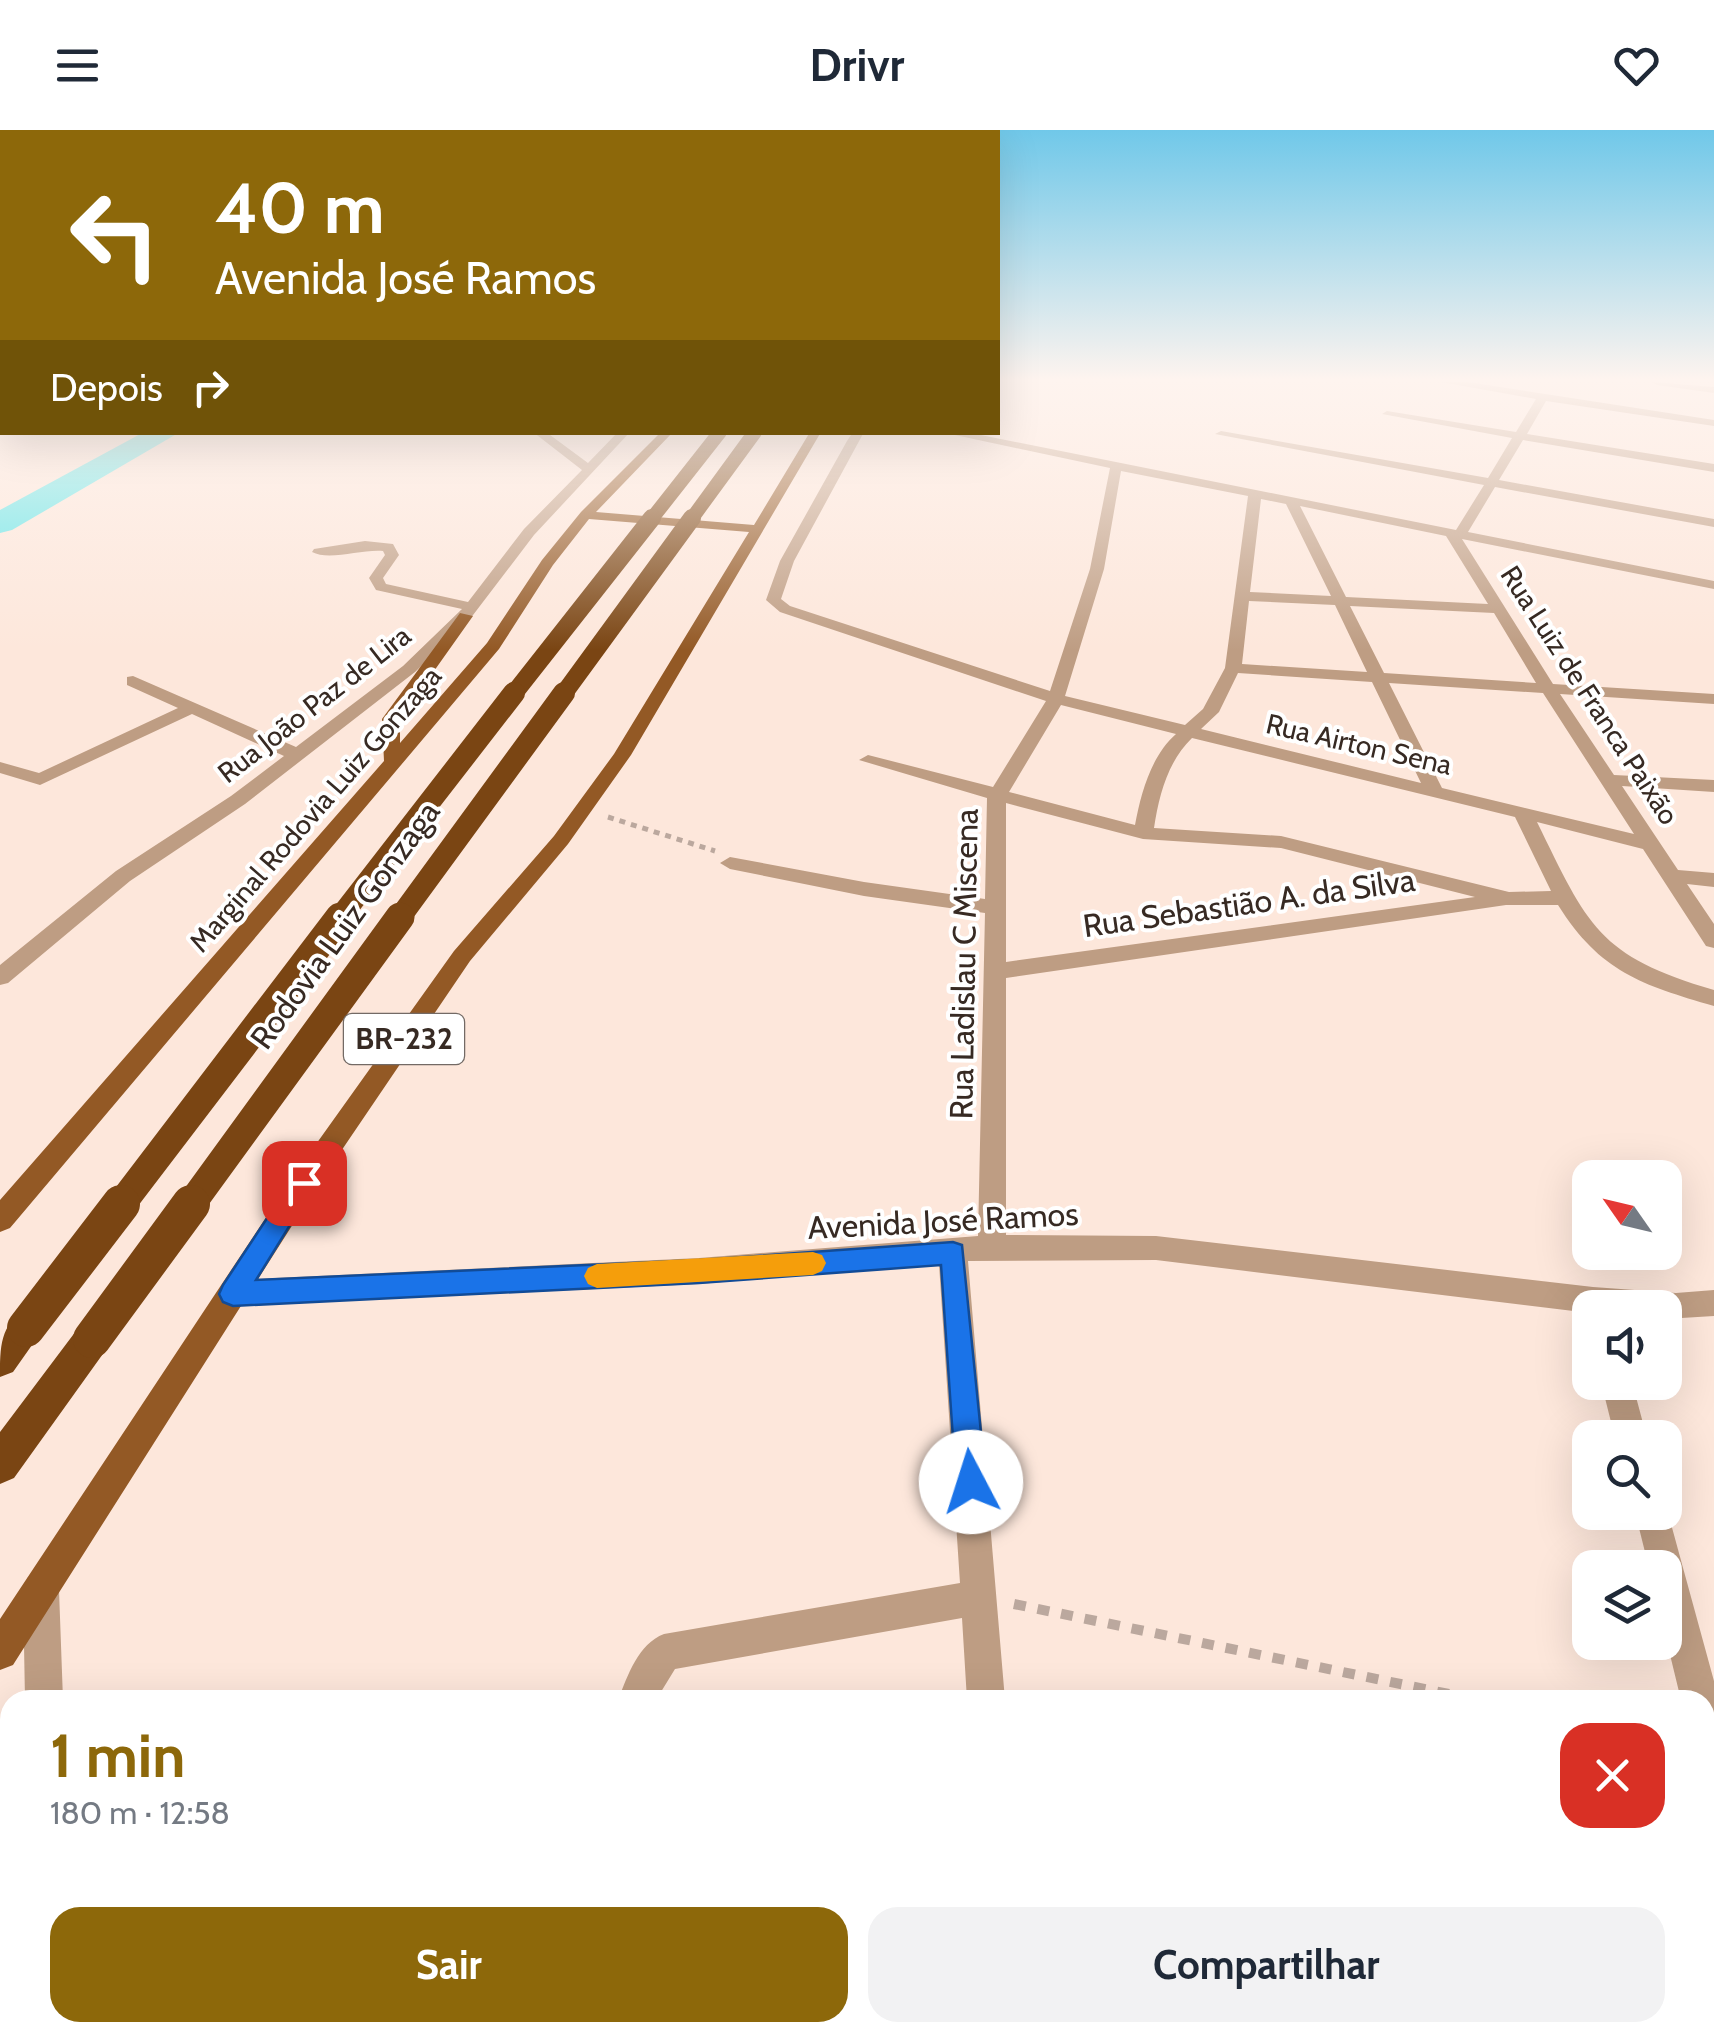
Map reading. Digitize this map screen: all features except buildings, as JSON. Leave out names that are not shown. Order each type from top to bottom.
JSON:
[{"type":"highway","name":"Rodovia Luiz Gonzaga","points":[[0,1360],[430,800],[689,471]]},
{"type":"highway","name":"Rodovia Luiz Gonzaga","points":[[0,1464],[726,471]]},
{"type":"main road","name":"Marginal Rodovia Luiz Gonzaga","points":[[0,1220],[394,764],[493,646],[547,563],[629,471]]},
{"type":"main road","name":"BR-232","points":[[0,1652],[233,1294],[462,956],[583,810],[622,755],[793,471]]},
{"type":"main road","points":[[586,515],[758,529]]},
{"type":"main road","points":[[394,764],[389,732],[392,719],[468,611]]},
{"type":"street","name":"Rua João Paz de Lira","points":[[0,977],[123,876],[298,755],[409,669],[468,611],[584,471]]},
{"type":"street","name":"Rua Airton Sena","points":[[835,471],[822,503],[788,558],[773,600],[785,609],[1056,699],[1649,844]]},
{"type":"street","name":"Rua Ladislau C Miscena","points":[[992,1247],[997,796],[1056,699],[1093,583],[1115,471]]},
{"type":"street","points":[[1142,471],[1714,585]]},
{"type":"street","points":[[1426,471],[1714,523]]},
{"type":"street","points":[[1455,532],[1498,471]]},
{"type":"street","points":[[1143,833],[1150,794],[1173,746],[1210,712],[1233,668],[1255,494]]},
{"type":"street","points":[[1291,501],[1434,790]]},
{"type":"street","points":[[546,513],[586,515]]},
{"type":"street","name":"Rua Luiz de Franca Paixão","points":[[1455,532],[1546,687],[1714,940]]},
{"type":"street","points":[[319,552],[365,545],[388,547],[392,555],[376,578],[382,587],[468,611]]},
{"type":"street","points":[[1242,596],[1498,609]]},
{"type":"street","points":[[1233,668],[1714,698]]},
{"type":"street","points":[[134,682],[298,755]]},
{"type":"street","points":[[0,767],[40,778],[190,708]]},
{"type":"street","points":[[868,760],[1143,833],[1281,842],[1510,899],[1565,898]]},
{"type":"street","points":[[1607,780],[1714,786]]},
{"type":"street","points":[[1522,812],[1587,933],[1628,968],[1714,998]]},
{"type":"street","points":[[730,863],[864,889],[994,907]]},
{"type":"street","points":[[1671,876],[1714,880]]},
{"type":"street","name":"Rua Sebastião A. da Silva","points":[[998,971],[1510,899]]},
{"type":"street","name":"Avenida José Ramos","points":[[233,1294],[699,1271],[992,1247],[1156,1248],[1572,1301]]},
{"type":"street","points":[[953,1253],[985,1690]]},
{"type":"street","name":"Avenida José Ramos","points":[[1682,1306],[1714,1303]]},
{"type":"street","points":[[1657,1530],[1697,1690]]},
{"type":"street","points":[[40,1590],[44,1690]]},
{"type":"street","points":[[641,1690],[664,1652],[980,1596]]},
{"type":"path","points":[[583,810],[709,847],[730,863]]},
{"type":"path","points":[[980,1596],[1430,1690]]},
{"type":"waterway","points":[[0,523],[95,471]]},
{"type":"slow traffic","points":[[597,1276],[813,1263]]},
{"type":"route","points":[[304,1183],[233,1294],[699,1271],[953,1253],[971,1482]]}]
